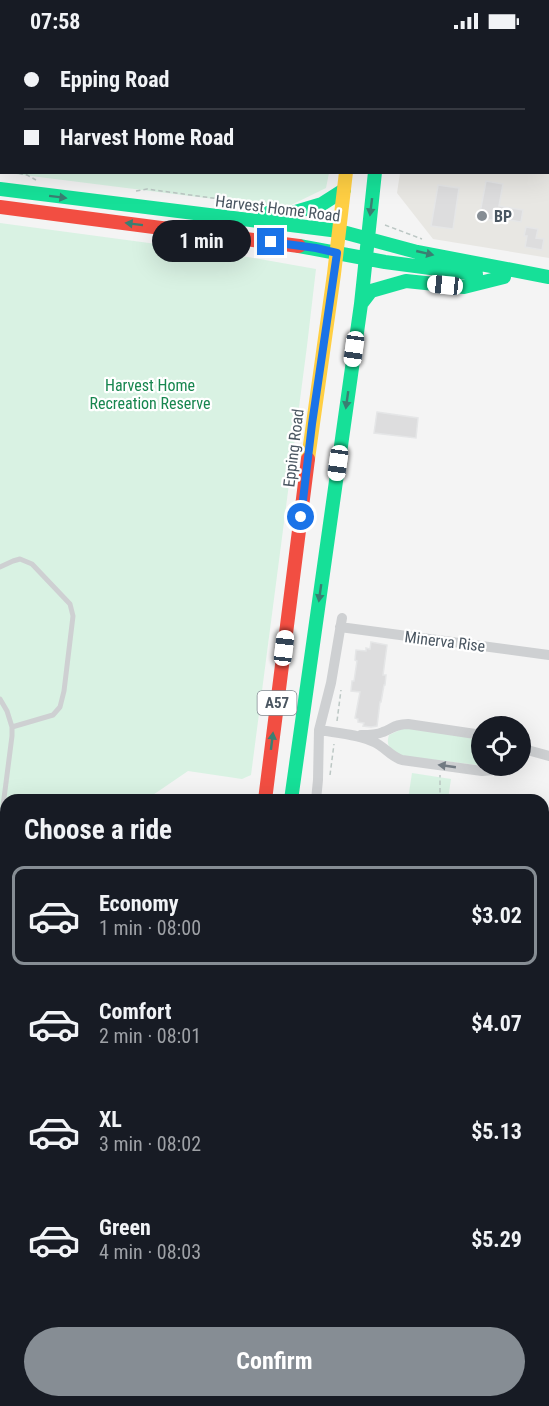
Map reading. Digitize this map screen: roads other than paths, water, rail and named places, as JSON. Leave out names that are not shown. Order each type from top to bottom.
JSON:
[{"type":"street","name":"Epping Road","points":[[266,794],[346,174]]},
{"type":"street","points":[[292,794],[361,304],[375,174]]},
{"type":"street","name":"Harvest Home Road","points":[[0,189],[339,231],[368,241],[549,278]]},
{"type":"street","points":[[171,211],[292,213],[322,204],[344,190]]},
{"type":"street","name":"Harvest Home Road","points":[[0,207],[316,248],[366,259],[422,267],[518,279],[549,278]]},
{"type":"street","points":[[361,304],[371,291],[406,281],[464,287],[504,277]]},
{"type":"street","name":"Minerva Rise","points":[[319,730],[331,683],[341,623],[549,655]]},
{"type":"street","points":[[352,735],[372,735],[399,724],[471,733]]},
{"type":"street","points":[[388,752],[384,743],[385,736],[392,727]]},
{"type":"street","points":[[316,794],[319,730],[352,735],[371,741],[398,759],[471,769]]},
{"type":"street","points":[[531,751],[546,755]]},
{"type":"street","points":[[531,756],[546,755]]},
{"type":"lane","points":[[0,567],[20,559],[32,564],[70,604],[73,616],[60,707],[53,715],[12,727]]},
{"type":"lane","points":[[0,699],[12,727],[4,794]]},
{"type":"place","name":"BP","points":[[482,216]]},
{"type":"park label","name":"Harvest Home Recreation Reserve","points":[[150,394]]}]
